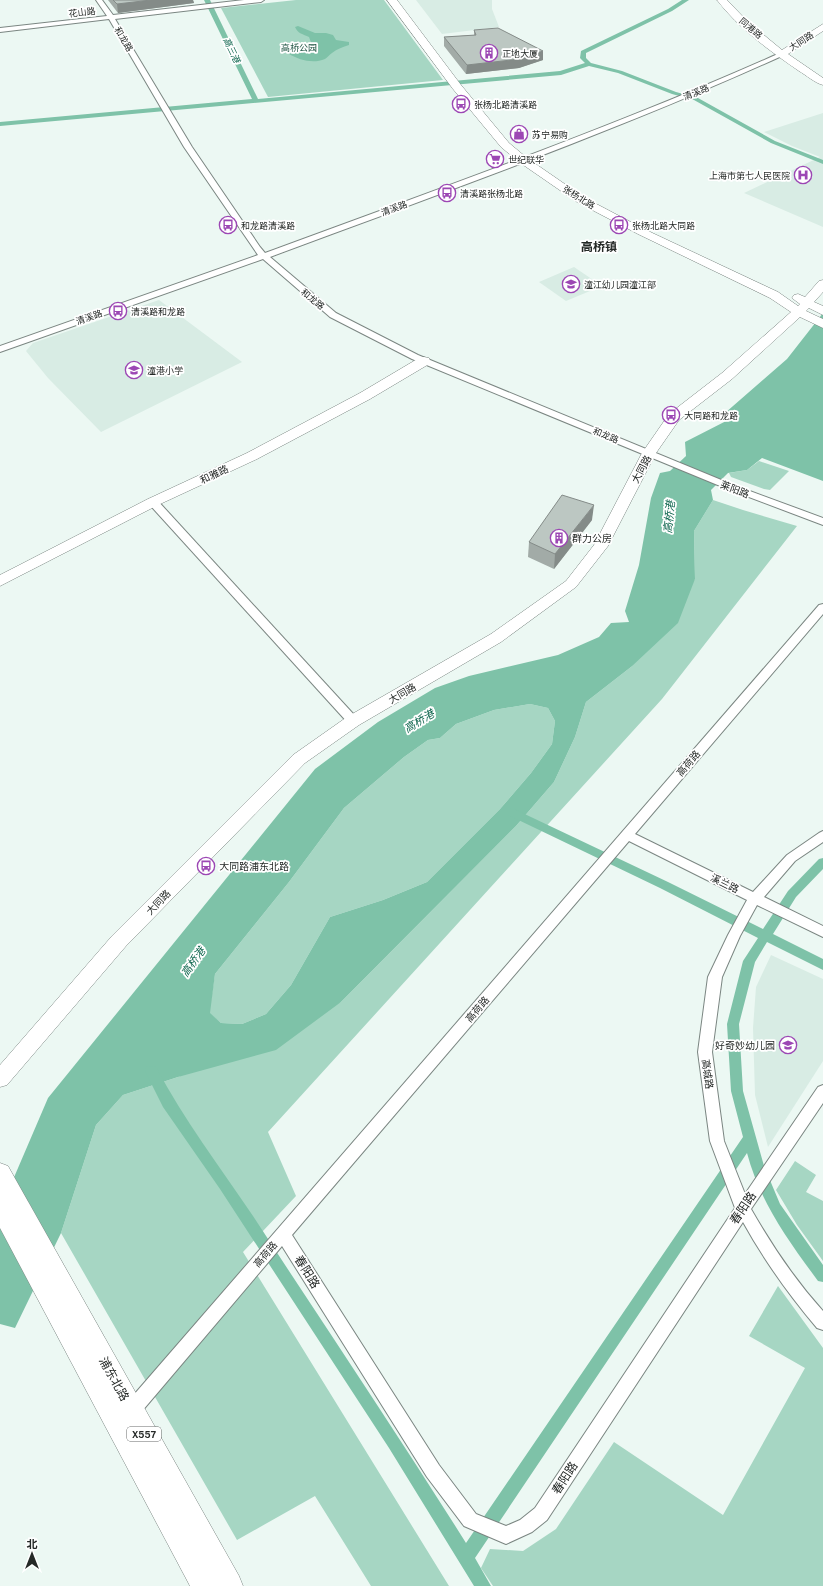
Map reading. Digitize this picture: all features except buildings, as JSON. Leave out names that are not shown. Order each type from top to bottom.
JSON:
[{"type":"main road","name":"浦东北路","points":[[2,1177],[229,1586]]},
{"type":"main road","name":"浦东北路","points":[[0,1205],[205,1586]]},
{"type":"street","name":"和龙路","points":[[99,0],[188,147],[264,256],[334,315],[424,361],[654,455]]},
{"type":"street","name":"花山路","points":[[0,30],[261,0]]},
{"type":"street","name":"张杨北路","points":[[392,0],[459,82]]},
{"type":"street","name":"张杨北路","points":[[402,0],[505,145],[529,158],[581,200],[642,232],[820,316]]},
{"type":"street","name":"同港路","points":[[722,0],[730,10],[782,54]]},
{"type":"street","name":"大同路","points":[[823,27],[782,54],[823,82]]},
{"type":"street","name":"清溪路","points":[[0,348],[264,256],[529,158],[700,91],[782,54]]},
{"type":"street","name":"大同路","points":[[0,1079],[119,941],[299,759],[353,722],[496,638],[570,584],[601,546],[654,455],[674,417],[727,376],[803,307],[823,284]]},
{"type":"street","name":"和雅路","points":[[0,581],[153,502],[252,456],[376,389],[424,361]]},
{"type":"street","name":"莱阳路","points":[[654,455],[728,486],[823,522]]},
{"type":"street","points":[[153,502],[353,722]]},
{"type":"street","name":"高荷路","points":[[131,1411],[823,607]]},
{"type":"street","name":"溪兰路","points":[[626,835],[823,932]]},
{"type":"street","name":"高城路","points":[[823,836],[791,858],[755,898],[734,935],[715,977],[704,1052],[717,1140],[742,1209],[760,1239],[796,1292],[823,1323]]},
{"type":"street","name":"春阳路","points":[[279,1239],[433,1471],[470,1520],[506,1535],[526,1526],[541,1514],[742,1209],[823,1091]]},
{"type":"shaded area","points":[[416,0],[492,0],[492,9],[499,27],[442,34]]},
{"type":"shaded area","name":"上海市第七人民医院","points":[[823,113],[823,227],[744,193],[820,157],[792,146],[764,132]]},
{"type":"shaded area","name":"潼江幼儿园潼江部","points":[[574,267],[602,286],[566,301],[539,282]]},
{"type":"shaded area","name":"潼港小学","points":[[159,300],[242,362],[101,432],[48,378],[26,351],[33,343]]},
{"type":"shaded area","name":"好奇妙幼儿园","points":[[771,955],[823,979],[823,1061],[768,1147],[755,1095],[753,1028],[756,987]]},
{"type":"green space","name":"高桥公园","points":[[296,0],[384,0],[443,80],[268,97],[221,8]]},
{"type":"green space","points":[[759,461],[789,471],[770,490],[731,477],[729,473],[747,470]]},
{"type":"green space","points":[[713,500],[797,526],[662,699],[268,1132],[296,1196],[243,1252],[449,1586],[371,1586],[315,1496],[237,1540],[61,1233],[96,1125],[123,1095],[178,1077],[341,1002],[516,826],[554,782],[575,737],[586,702],[631,667],[695,579],[694,531]]},
{"type":"green space","points":[[530,704],[548,708],[555,721],[552,744],[531,773],[500,809],[427,882],[383,900],[330,917],[291,985],[266,1014],[242,1024],[221,1023],[209,1013],[215,974],[289,882],[344,808],[404,757],[428,740],[440,738],[456,724],[494,710]]},
{"type":"green space","points":[[795,1161],[816,1175],[806,1192],[823,1201],[823,1261],[797,1225],[776,1190]]},
{"type":"green space","points":[[778,1286],[823,1348],[823,1586],[493,1586],[481,1568],[490,1549],[523,1551],[556,1529],[614,1442],[723,1515],[805,1368],[749,1336]]},
{"type":"water","points":[[298,26],[315,33],[326,33],[333,35],[336,40],[349,42],[349,45],[336,50],[325,59],[306,61],[297,58],[289,54],[312,45],[309,37],[301,34],[296,29],[295,27]]},
{"type":"water","name":"高桥港","points":[[823,313],[823,481],[762,458],[747,470],[728,473],[711,490],[713,500],[694,531],[695,579],[678,623],[631,667],[586,702],[575,737],[554,782],[516,826],[341,1002],[276,1050],[178,1077],[123,1095],[96,1125],[61,1233],[15,1328],[0,1324],[0,1210],[48,1098],[315,769],[378,722],[435,688],[469,676],[558,655],[599,637],[611,623],[629,622],[625,611],[639,565],[651,498],[660,473],[670,471],[686,456],[685,442],[732,418],[725,413],[787,359]],"holes":[[[530,704],[548,708],[555,721],[552,744],[531,773],[500,809],[427,882],[383,900],[330,917],[291,985],[266,1014],[242,1024],[221,1023],[210,1013],[215,974],[289,882],[344,808],[404,757],[428,740],[440,738],[456,724],[494,710]]]},
{"type":"waterway","name":"高三港","points":[[207,0],[256,101]]},
{"type":"waterway","points":[[589,64],[583,58],[583,52],[670,10],[686,0]]},
{"type":"waterway","points":[[256,101],[561,73],[589,64]]},
{"type":"waterway","points":[[589,64],[620,72],[674,93],[696,99],[773,142],[823,162]]},
{"type":"waterway","points":[[0,124],[256,101]]},
{"type":"waterway","points":[[512,812],[664,885],[765,936]]},
{"type":"waterway","points":[[765,936],[792,894],[823,862]]},
{"type":"waterway","points":[[765,936],[823,965]]},
{"type":"waterway","points":[[765,936],[749,961],[733,1024],[737,1091],[757,1166],[775,1208],[794,1237],[823,1276]]},
{"type":"waterway","points":[[151,1071],[168,1103],[225,1185],[394,1443],[465,1558]]},
{"type":"waterway","points":[[465,1558],[749,1139]]},
{"type":"waterway","points":[[465,1558],[483,1586]]},
{"type":"place","name":"正地大厦","points":[[489,53]]},
{"type":"place","name":"张杨北路清溪路","points":[[461,104]]},
{"type":"place","name":"苏宁易购","points":[[519,134]]},
{"type":"place","name":"世纪联华","points":[[495,159]]},
{"type":"place","name":"上海市第七人民医院","points":[[803,175]]},
{"type":"place","name":"清溪路张杨北路","points":[[447,193]]},
{"type":"place","name":"和龙路清溪路","points":[[228,225]]},
{"type":"place","name":"张杨北路大同路","points":[[619,225]]},
{"type":"place","name":"潼江幼儿园潼江部","points":[[571,284]]},
{"type":"place","name":"清溪路和龙路","points":[[118,311]]},
{"type":"place","name":"潼港小学","points":[[134,370]]},
{"type":"place","name":"大同路和龙路","points":[[671,415]]},
{"type":"place","name":"群力公房","points":[[559,538]]},
{"type":"place","name":"大同路浦东北路","points":[[206,866]]},
{"type":"place","name":"好奇妙幼儿园","points":[[788,1045]]},
{"type":"district","name":"高桥镇","points":[[599,247]]}]
